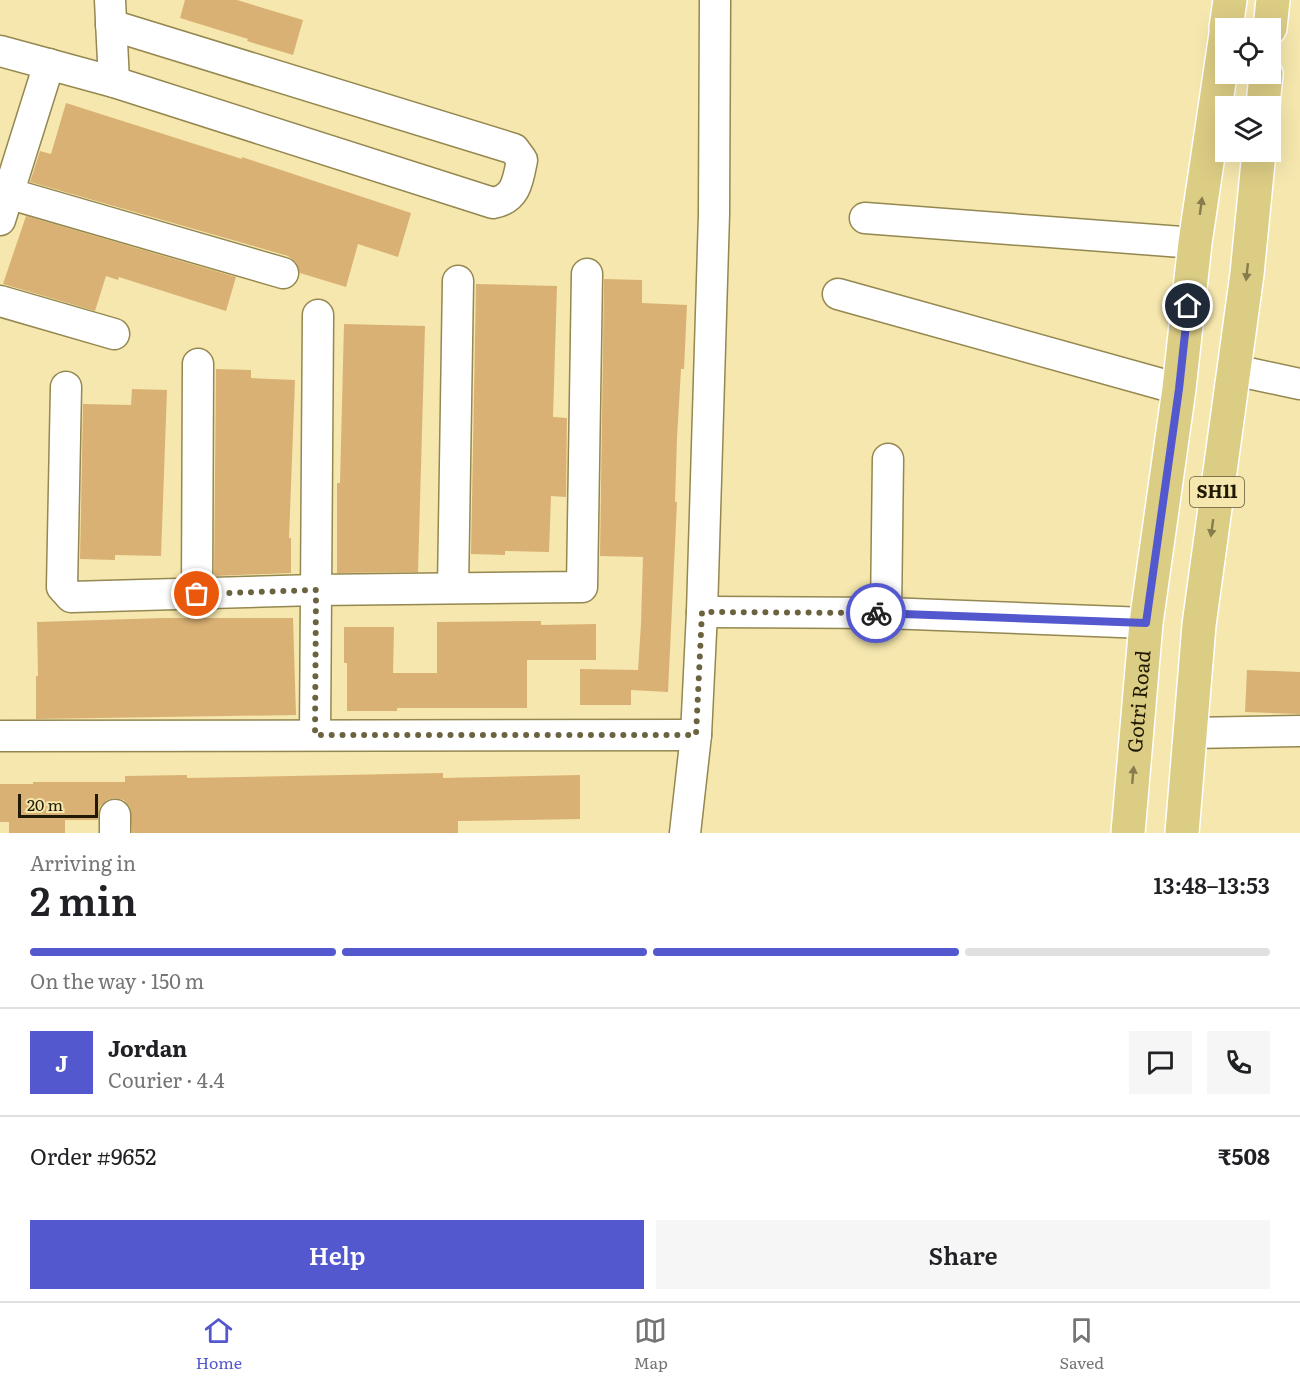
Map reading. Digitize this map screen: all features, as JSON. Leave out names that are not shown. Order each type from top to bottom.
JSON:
[{"type":"main road","points":[[1227,18],[1230,0]]},
{"type":"main road","points":[[1271,18],[1273,0]]},
{"type":"main road","name":"Gotri Road","points":[[1128,833],[1146,623],[1179,389],[1195,243],[1219,84]]},
{"type":"main road","name":"SH11","points":[[1182,833],[1199,625],[1247,274],[1257,162]]},
{"type":"street","points":[[685,833],[696,735],[702,612],[714,214],[715,0]]},
{"type":"street","points":[[0,51],[114,82],[493,203],[504,201],[514,190],[519,175],[522,160],[514,149],[111,12],[114,82]]},
{"type":"street","points":[[49,64],[3,202],[283,273]]},
{"type":"street","points":[[865,218],[1195,243]]},
{"type":"street","points":[[66,387],[62,587],[71,597],[316,590],[582,587],[587,274]]},
{"type":"street","points":[[453,588],[458,281]]},
{"type":"street","points":[[838,294],[1179,389]]},
{"type":"street","points":[[0,301],[114,334]]},
{"type":"street","points":[[315,735],[318,315]]},
{"type":"street","points":[[197,594],[198,364]]},
{"type":"street","points":[[1234,370],[1300,384]]},
{"type":"street","points":[[886,613],[888,459]]},
{"type":"street","points":[[702,612],[886,613],[1146,623]]},
{"type":"street","points":[[1191,733],[1300,731]]},
{"type":"street","points":[[0,736],[696,735]]},
{"type":"building","points":[[185,0],[237,0],[303,20],[293,55],[180,18]]},
{"type":"building","points":[[66,103],[242,159],[242,157],[411,213],[398,257],[358,244],[346,287],[300,273],[296,262],[288,256],[30,182],[40,151],[51,154]]},
{"type":"building","points":[[26,216],[236,277],[226,311],[119,277],[118,280],[106,276],[95,311],[3,284]]},
{"type":"building","points":[[604,279],[642,280],[642,303],[687,305],[684,369],[681,369],[677,438],[675,502],[677,502],[668,692],[631,690],[631,705],[580,705],[580,669],[638,670],[641,624],[643,557],[600,556]]},
{"type":"building","points":[[476,284],[557,286],[553,417],[567,418],[566,497],[551,496],[549,552],[505,551],[505,555],[471,554]]},
{"type":"building","points":[[344,324],[425,326],[418,572],[337,573],[337,483],[340,483]]},
{"type":"building","points":[[216,369],[251,370],[251,378],[295,380],[289,538],[291,538],[291,573],[214,576]]},
{"type":"building","points":[[132,389],[167,390],[161,556],[115,555],[115,560],[80,559],[83,404],[131,405]]},
{"type":"building","points":[[163,618],[293,618],[296,715],[36,719],[37,622]]},
{"type":"building","points":[[541,621],[541,625],[596,624],[596,660],[527,660],[527,708],[397,708],[397,711],[347,711],[344,627],[394,627],[393,673],[437,673],[437,622]]},
{"type":"building","points":[[1247,670],[1300,672],[1300,714],[1245,712]]},
{"type":"building","points":[[443,773],[443,778],[580,775],[580,819],[458,821],[458,833],[132,833],[130,807],[124,800],[114,798],[100,806],[98,820],[65,820],[65,833],[9,833],[9,822],[0,822],[0,784],[125,782],[125,776],[187,775],[187,778]]},
{"type":"way so far","points":[[197,594],[316,590],[315,735],[696,735],[702,612],[876,613]]},
{"type":"route","points":[[876,613],[1146,623],[1179,389],[1188,306]]}]
